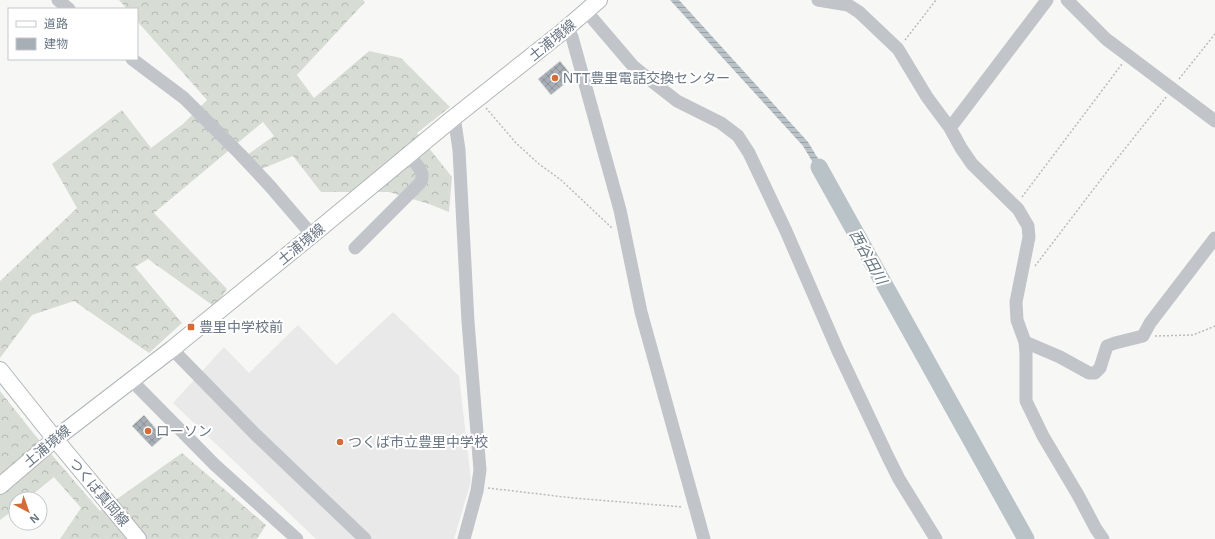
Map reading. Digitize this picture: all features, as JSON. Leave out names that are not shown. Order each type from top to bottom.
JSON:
[{"type":"main road","name":"土浦境線","points":[[0,486],[55,439],[172,349],[599,0]]},
{"type":"main road","name":"つくば真岡線","points":[[0,370],[138,539]]},
{"type":"street","points":[[58,0],[68,8]]},
{"type":"street","points":[[818,0],[849,3],[898,49],[927,97],[950,128],[972,164],[1018,209],[1028,226],[1029,237],[1020,275],[1016,302],[1017,320],[1025,342],[1026,402],[1043,436],[1103,539]]},
{"type":"street","points":[[950,128],[1047,0]]},
{"type":"street","points":[[1067,0],[1106,39],[1215,121]]},
{"type":"street","points":[[586,11],[633,66],[677,101],[720,123],[738,136],[749,153],[786,231],[838,351],[888,457],[899,479],[936,539]]},
{"type":"street","points":[[567,27],[572,37],[618,202],[641,312],[704,539]]},
{"type":"street","points":[[133,60],[184,98],[245,159],[312,235]]},
{"type":"street","points":[[452,119],[455,123],[459,150],[468,322],[480,470],[478,487],[464,539]]},
{"type":"street","points":[[355,248],[420,183],[422,179],[422,172],[408,156]]},
{"type":"street","points":[[1025,342],[1060,357],[1089,373],[1095,373],[1100,368],[1107,346],[1143,336],[1150,323],[1215,238]]},
{"type":"street","points":[[172,349],[255,434],[365,539]]},
{"type":"street","points":[[131,380],[215,464],[297,539]]},
{"type":"path","points":[[898,49],[936,0]]},
{"type":"path","points":[[1020,275],[1026,275],[1034,268],[1215,34]]},
{"type":"path","points":[[1015,206],[1129,56]]},
{"type":"path","points":[[479,98],[516,143],[539,164],[561,180],[617,233],[626,238]]},
{"type":"path","points":[[1143,336],[1193,335],[1215,326]]},
{"type":"path","points":[[478,487],[573,498],[695,508]]},
{"type":"shaded area","points":[[670,0],[679,0],[808,142],[834,185],[828,188],[803,146]]},
{"type":"shaded area","name":"つくば市立豊里中学校","points":[[393,312],[459,376],[471,481],[454,539],[316,539],[173,403],[224,347],[249,373],[298,325],[336,365]]},
{"type":"green space","points":[[119,0],[363,0],[365,2],[297,75],[314,98],[369,51],[401,58],[450,107],[417,133],[452,177],[449,212],[429,204],[389,192],[321,192],[293,156],[259,170],[247,155],[274,136],[263,122],[154,213],[227,289],[215,307],[148,259],[135,267],[182,323],[149,353],[74,301],[32,315],[0,358],[0,281],[77,208],[52,164],[122,110],[151,148],[183,124],[207,100],[138,22],[138,8],[126,8]]},
{"type":"green space","points":[[0,391],[34,434],[100,511],[182,453],[266,525],[257,539],[60,539],[81,508],[54,477],[37,491],[8,491],[8,514],[0,520]]},
{"type":"building","name":"NTT豊里電話交換センター","points":[[560,61],[573,77],[551,95],[538,79]]},
{"type":"building","name":"ローソン","points":[[144,415],[163,437],[152,447],[132,426]]},
{"type":"waterway","name":"西谷田川","points":[[819,167],[1026,539]]},
{"type":"place","name":"NTT豊里電話交換センター","points":[[555,78]]},
{"type":"place","name":"豊里中学校前","points":[[191,327]]},
{"type":"place","name":"ローソン","points":[[148,431]]},
{"type":"place","name":"つくば市立豊里中学校","points":[[340,442]]}]
